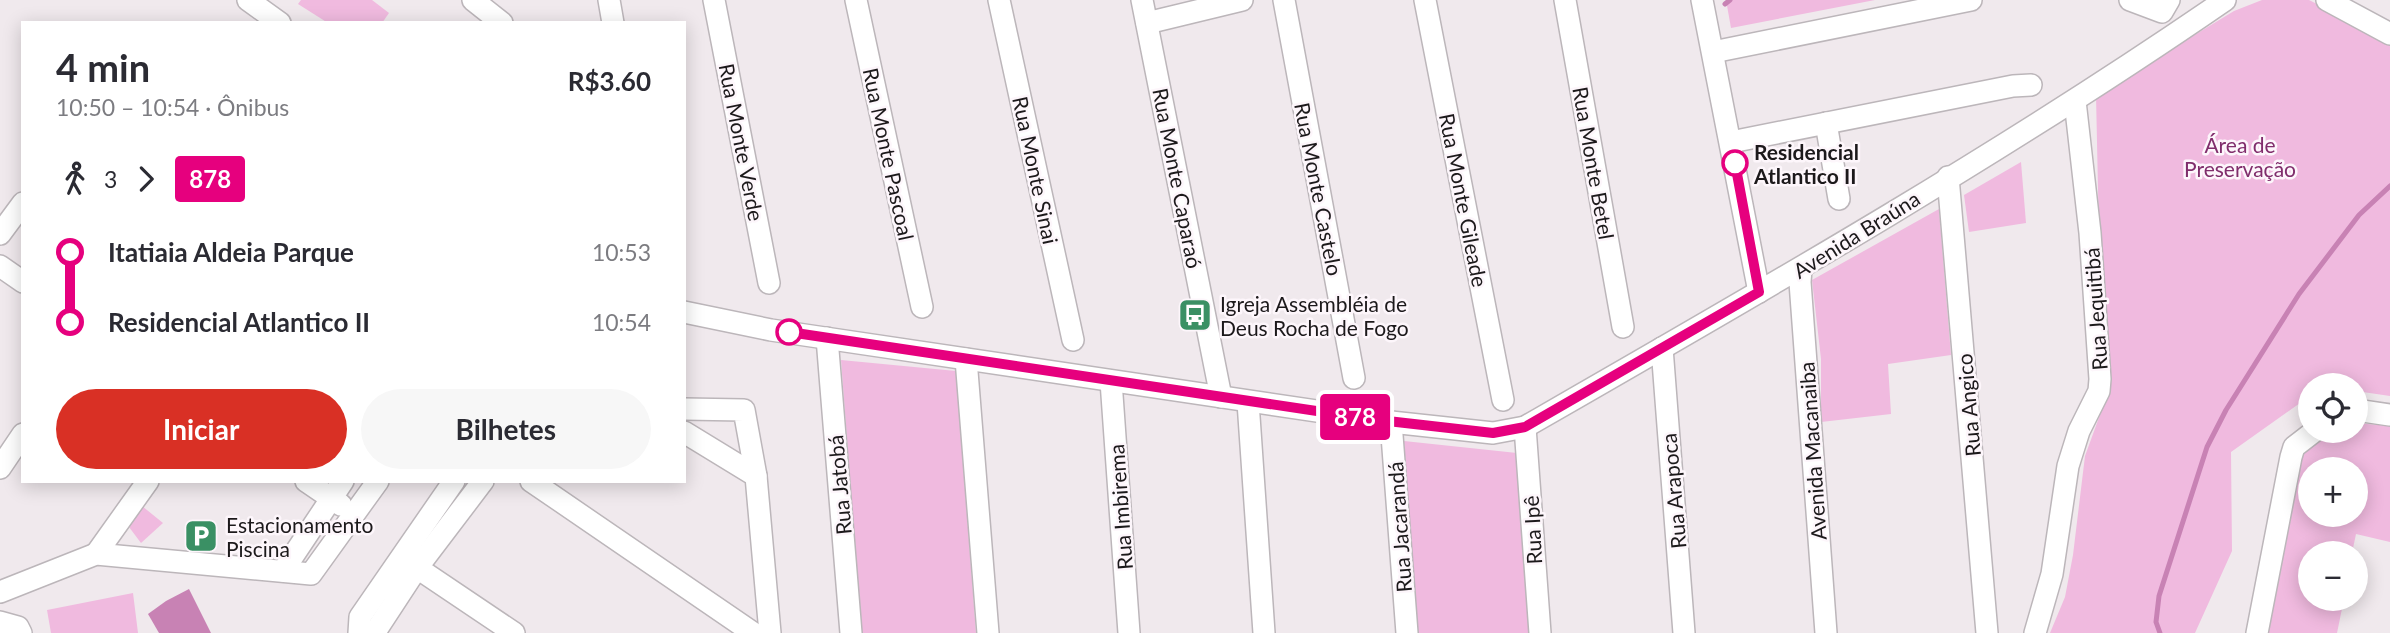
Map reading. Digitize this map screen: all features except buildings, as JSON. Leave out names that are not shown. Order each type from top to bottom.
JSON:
[{"type":"street","points":[[248,0],[276,21]]},
{"type":"street","points":[[473,0],[499,21]]},
{"type":"street","points":[[609,0],[613,21]]},
{"type":"street","name":"Rua Monte Verde","points":[[715,0],[769,283]]},
{"type":"street","name":"Rua Monte Pascoal","points":[[856,0],[922,307]]},
{"type":"street","name":"Rua Monte Sinai","points":[[999,0],[1073,340]]},
{"type":"street","name":"Rua Monte Caparaó","points":[[1142,0],[1221,397]]},
{"type":"street","points":[[1147,23],[1242,0]]},
{"type":"street","name":"Rua Monte Castelo","points":[[1284,0],[1354,378]]},
{"type":"street","name":"Rua Monte Gileade","points":[[1424,0],[1503,400]]},
{"type":"street","name":"Rua Monte Betel","points":[[1565,0],[1623,327]]},
{"type":"street","points":[[1702,0],[1759,292]]},
{"type":"street","points":[[1713,52],[1971,0]]},
{"type":"street","points":[[2130,0],[2162,12],[2169,0]]},
{"type":"street","name":"Avenida Braúna","points":[[686,312],[771,330],[1391,422],[1493,433],[1525,427],[1801,269],[2075,101],[2225,0]]},
{"type":"street","points":[[2327,0],[2390,34]]},
{"type":"street","points":[[1731,142],[2013,86],[2031,85]]},
{"type":"street","name":"Rua Jequitibá","points":[[2035,633],[2052,574],[2068,466],[2079,430],[2099,391],[2101,379],[2090,233],[2075,101]]},
{"type":"street","points":[[1826,123],[1839,199]]},
{"type":"street","name":"Rua Angico","points":[[1948,177],[1986,633]]},
{"type":"street","points":[[0,234],[21,206]]},
{"type":"street","points":[[0,266],[21,281]]},
{"type":"street","name":"Avenida Macanaiba","points":[[1801,269],[1826,633]]},
{"type":"street","name":"Rua Jatobá","points":[[827,338],[851,633]]},
{"type":"street","name":"Rua Arapoca","points":[[1662,348],[1684,633]]},
{"type":"street","points":[[966,359],[988,633]]},
{"type":"street","name":"Rua Imbirema","points":[[1111,381],[1129,633]]},
{"type":"street","points":[[1248,402],[1265,633]]},
{"type":"street","points":[[686,409],[744,410],[756,476],[770,633]]},
{"type":"street","points":[[2368,412],[2390,415]]},
{"type":"street","name":"Rua Jacarandá","points":[[1391,422],[1407,633]]},
{"type":"street","name":"Rua Ipê","points":[[1525,427],[1540,633]]},
{"type":"street","points":[[686,433],[756,476]]},
{"type":"street","points":[[0,468],[21,437]]},
{"type":"street","points":[[2257,633],[2291,457],[2294,447],[2299,443]]},
{"type":"street","points":[[96,554],[147,483]]},
{"type":"street","points":[[313,483],[337,490],[355,514]]},
{"type":"street","points":[[0,592],[96,554],[311,574],[377,483]]},
{"type":"street","points":[[371,633],[377,629],[409,562],[453,483]]},
{"type":"street","points":[[359,633],[359,617],[481,483]]},
{"type":"street","points":[[534,483],[753,633]]},
{"type":"street","points":[[283,571],[337,490]]},
{"type":"street","points":[[409,562],[514,633]]},
{"type":"street","points":[[0,622],[18,627],[21,633]]},
{"type":"green space","points":[[301,0],[372,0],[389,13],[383,21],[325,21],[298,4]]},
{"type":"green space","points":[[1726,0],[1875,0],[1731,28]]},
{"type":"green space","name":"Área de Preservação","points":[[2262,0],[2309,0],[2390,41],[2390,396],[2368,393],[2368,373],[2298,373],[2298,405],[2231,452],[2232,551],[2195,633],[2050,633],[2065,597],[2085,456],[2109,390],[2099,236],[2096,95],[2234,11]]},
{"type":"green space","points":[[2021,162],[2026,223],[1969,232],[1964,195]]},
{"type":"green space","points":[[1939,209],[1951,355],[1888,364],[1891,414],[1821,422],[1821,359],[1812,280]]},
{"type":"green space","points":[[841,360],[956,371],[976,633],[862,633]]},
{"type":"green space","points":[[2368,424],[2390,426],[2390,542],[2356,534],[2355,541],[2298,541],[2298,611],[2342,611],[2337,633],[2263,633],[2295,463],[2298,460],[2298,527],[2368,527],[2368,457],[2301,457],[2314,443],[2368,443]]},
{"type":"green space","points":[[1404,441],[1517,453],[1532,633],[1418,633]]},
{"type":"green space","points":[[142,506],[163,523],[141,543],[129,527]]},
{"type":"green space","points":[[133,593],[138,633],[51,633],[47,610]]},
{"type":"shaded area","points":[[189,589],[211,633],[159,633],[148,614]]},
{"type":"waterway","points":[[1725,4],[1730,0]]},
{"type":"waterway","points":[[2160,633],[2156,622],[2159,596],[2207,447],[2226,410],[2299,294],[2359,215],[2390,186]]},
{"type":"bus line","name":"878","points":[[789,332],[1248,402],[1493,433],[1525,427],[1759,292],[1735,163]]},
{"type":"place","name":"Residencial Atlantico II","points":[[1735,163]]},
{"type":"place","name":"Igreja Assembléia de Deus Rocha de Fogo","points":[[1195,315]]},
{"type":"place","name":"Estacionamento Piscina","points":[[201,536]]}]
